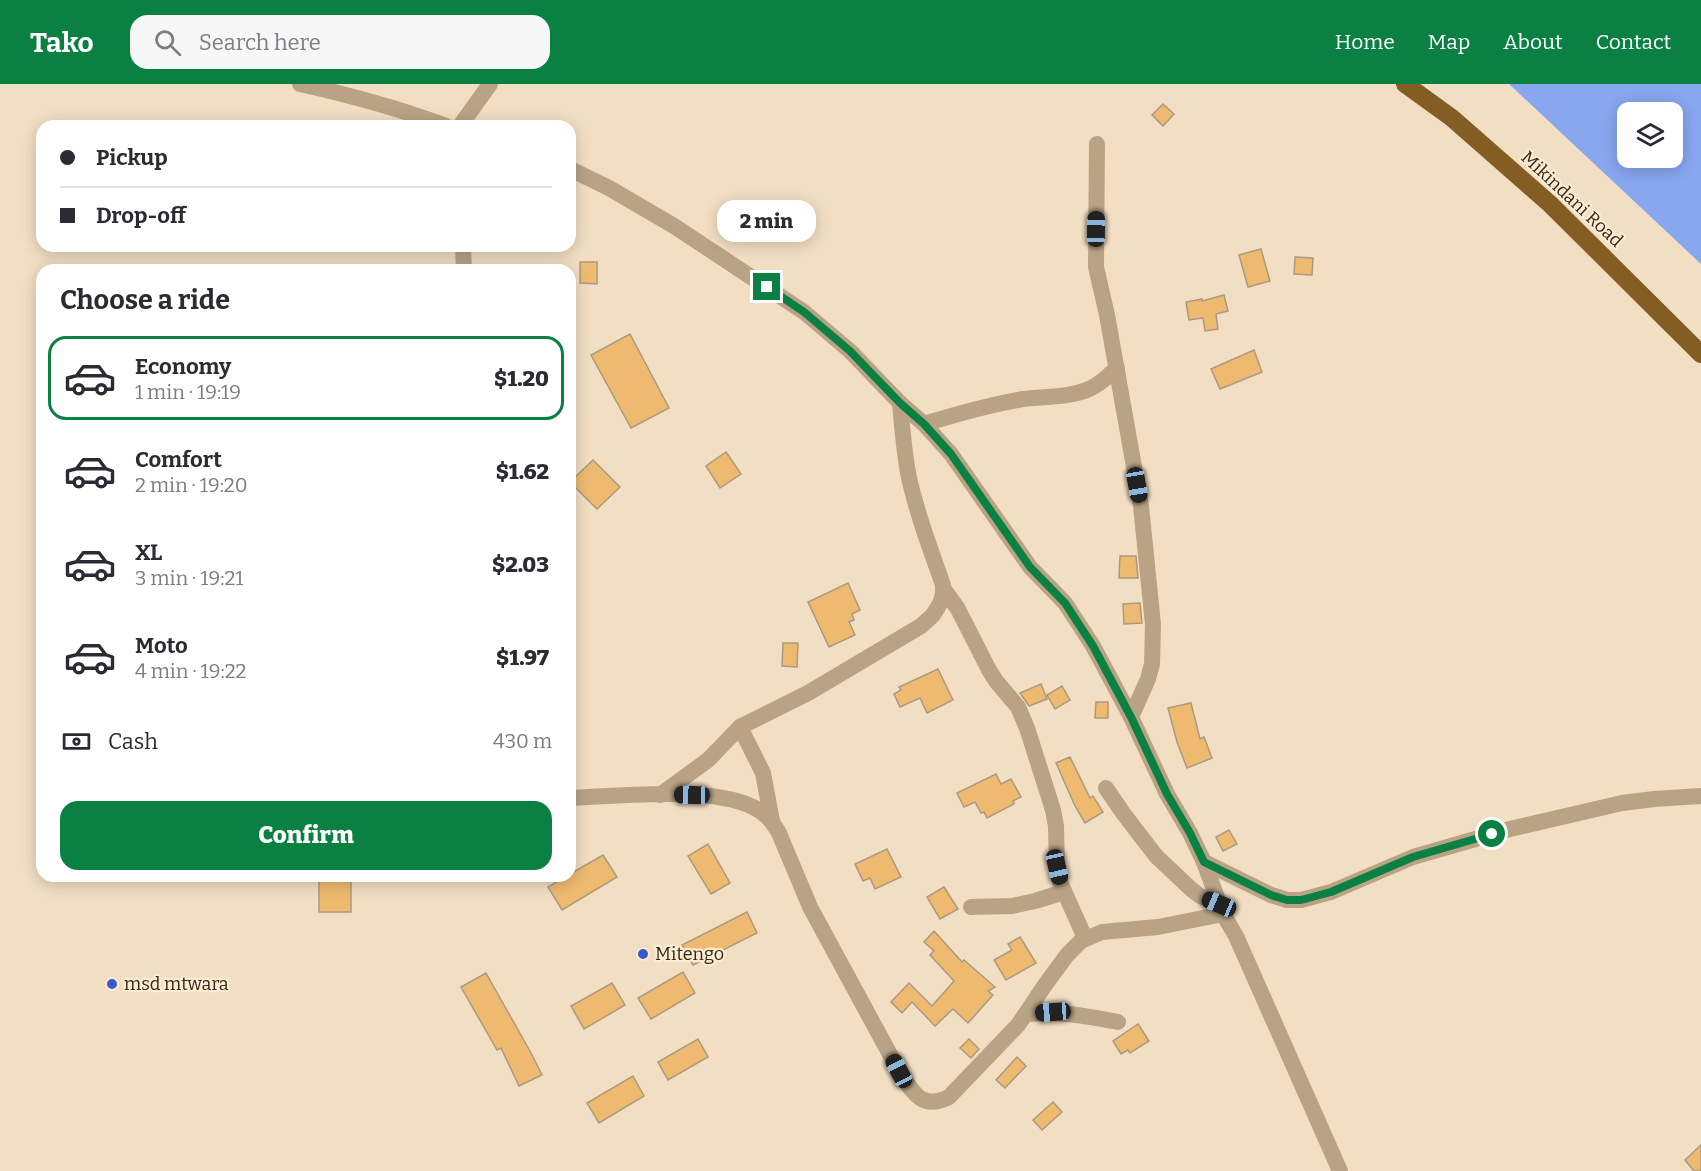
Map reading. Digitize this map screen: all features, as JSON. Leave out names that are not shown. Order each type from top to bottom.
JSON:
[{"type":"highway","name":"Mikindani Road","points":[[1405,84],[1452,118],[1550,204],[1701,354]]},
{"type":"street","points":[[300,84],[383,105],[430,120]]},
{"type":"street","points":[[464,120],[490,84]]},
{"type":"street","points":[[1097,144],[1096,267],[1117,368],[1141,506],[1153,624],[1152,664],[1131,717]]},
{"type":"street","points":[[576,172],[609,188],[674,226],[804,312],[850,351],[951,454],[1030,567],[1065,603],[1093,646],[1131,717],[1167,794],[1204,862],[1221,909],[1236,936],[1341,1171]]},
{"type":"street","points":[[924,424],[982,407],[1091,389],[1117,368]]},
{"type":"street","points":[[900,403],[908,474],[917,510],[943,588],[958,609],[989,670],[1018,707],[1027,728],[1053,810],[1056,826],[1057,867],[1064,892],[1085,938]]},
{"type":"street","points":[[660,795],[708,760],[740,727],[808,693],[921,626],[938,608],[943,598],[943,588]]},
{"type":"street","points":[[740,727],[763,773],[772,821]]},
{"type":"street","points":[[1106,788],[1156,855],[1191,890],[1221,909]]},
{"type":"street","points":[[576,798],[692,795],[733,800],[752,806],[764,813],[779,832],[810,907],[899,1071],[914,1093],[920,1098],[936,1102],[949,1097],[1018,1025],[1067,955],[1085,938],[1102,932],[1158,927],[1221,909]]},
{"type":"street","points":[[1204,862],[1271,895],[1287,900],[1301,900],[1331,892],[1413,857],[1510,829],[1622,803],[1701,796]]},
{"type":"street","points":[[971,907],[1012,906],[1064,892]]},
{"type":"street","points":[[1027,1014],[1053,1012],[1118,1022]]},
{"type":"water","points":[[1509,84],[1701,84],[1701,264]]},
{"type":"building","points":[[1163,104],[1174,114],[1163,126],[1152,115]]},
{"type":"building","points":[[1261,249],[1270,281],[1248,287],[1239,255]]},
{"type":"building","points":[[1295,257],[1313,258],[1312,275],[1294,274]]},
{"type":"building","points":[[580,262],[597,262],[597,284],[580,283]]},
{"type":"building","points":[[1224,295],[1228,311],[1216,314],[1218,329],[1205,331],[1203,318],[1189,320],[1186,302],[1202,299],[1202,301]]},
{"type":"building","points":[[630,334],[669,408],[631,428],[591,355]]},
{"type":"building","points":[[1254,350],[1262,372],[1220,389],[1211,369]]},
{"type":"building","points":[[726,452],[741,474],[720,488],[706,466]]},
{"type":"building","points":[[593,460],[620,487],[597,509],[576,488],[576,476]]},
{"type":"building","points":[[1120,556],[1136,556],[1138,578],[1119,578]]},
{"type":"building","points":[[848,583],[860,610],[852,614],[854,620],[849,622],[855,635],[829,647],[808,602]]},
{"type":"building","points":[[1140,603],[1142,623],[1124,624],[1123,604]]},
{"type":"building","points":[[783,643],[798,643],[797,667],[782,666]]},
{"type":"building","points":[[938,669],[953,700],[927,713],[920,698],[900,707],[894,694],[901,690],[899,687]]},
{"type":"building","points":[[1041,684],[1047,699],[1029,706],[1020,693]]},
{"type":"building","points":[[1062,686],[1070,700],[1055,709],[1047,695]]},
{"type":"building","points":[[1096,702],[1108,702],[1108,718],[1095,718]]},
{"type":"building","points":[[1191,703],[1200,739],[1204,737],[1212,758],[1187,768],[1168,708]]},
{"type":"building","points":[[1070,757],[1090,798],[1093,796],[1103,812],[1085,823],[1056,763]]},
{"type":"building","points":[[996,774],[1001,784],[1011,779],[1021,797],[1013,801],[1014,804],[987,818],[975,802],[964,807],[957,793]]},
{"type":"building","points":[[1229,830],[1237,844],[1223,851],[1216,837]]},
{"type":"building","points":[[708,844],[730,883],[711,894],[688,856]]},
{"type":"building","points":[[887,849],[901,877],[875,889],[870,878],[863,881],[855,864]]},
{"type":"building","points":[[603,855],[617,877],[562,910],[548,887],[557,882],[576,882],[576,871]]},
{"type":"building","points":[[319,882],[351,882],[351,912],[319,912]]},
{"type":"building","points":[[944,887],[958,909],[940,919],[927,897]]},
{"type":"building","points":[[747,912],[757,933],[693,965],[682,945]]},
{"type":"building","points":[[934,931],[962,962],[964,960],[995,987],[988,991],[993,995],[968,1023],[953,1009],[935,1026],[912,1002],[902,1013],[891,1002],[909,983],[932,1006],[954,981],[930,955],[934,951],[924,942]]},
{"type":"building","points":[[1020,937],[1036,963],[1006,980],[994,960],[1012,950],[1008,944]]},
{"type":"building","points":[[683,972],[695,993],[651,1019],[638,998]]},
{"type":"building","points":[[486,973],[542,1075],[519,1086],[501,1048],[497,1050],[461,987]]},
{"type":"building","points":[[612,983],[625,1005],[584,1029],[571,1006]]},
{"type":"building","points":[[1138,1024],[1149,1041],[1130,1053],[1128,1050],[1121,1054],[1113,1041]]},
{"type":"building","points":[[698,1039],[708,1057],[668,1080],[658,1062]]},
{"type":"building","points":[[969,1039],[979,1049],[971,1058],[960,1048]]},
{"type":"building","points":[[1017,1057],[1026,1066],[1005,1088],[996,1080]]},
{"type":"building","points":[[633,1076],[644,1096],[599,1123],[587,1103]]},
{"type":"building","points":[[1053,1102],[1062,1112],[1042,1130],[1033,1120]]},
{"type":"building","points":[[1701,1145],[1701,1171],[1694,1171],[1685,1160]]},
{"type":"place","name":"Mitengo","points":[[643,954]]},
{"type":"place","name":"msd mtwara","points":[[112,984]]},
{"type":"route","points":[[767,287],[804,312],[850,351],[900,403],[924,424],[951,454],[1030,567],[1065,603],[1093,646],[1131,717],[1167,794],[1204,862],[1271,895],[1287,900],[1301,900],[1331,892],[1413,857],[1492,834]]}]
